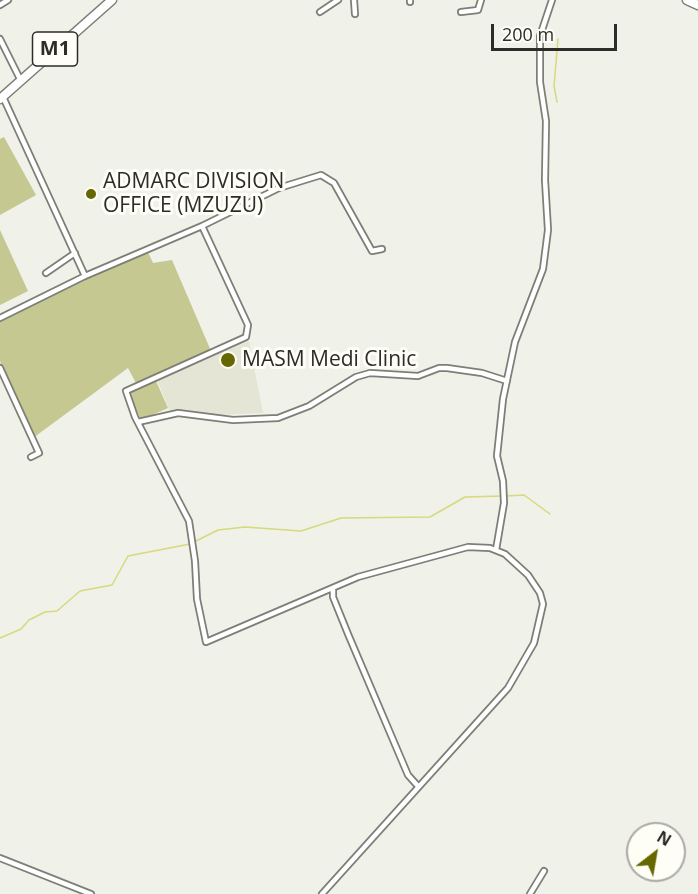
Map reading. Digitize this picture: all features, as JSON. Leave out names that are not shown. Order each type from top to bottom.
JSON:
[{"type":"highway","name":"M1","points":[[1,98],[112,0]]},
{"type":"highway","points":[[687,0],[698,5]]},
{"type":"street","points":[[0,5],[8,0]]},
{"type":"street","points":[[320,12],[338,0]]},
{"type":"street","points":[[354,0],[355,14]]},
{"type":"street","points":[[461,12],[478,10],[481,0]]},
{"type":"street","points":[[496,549],[504,503],[497,447],[507,381],[515,342],[543,270],[548,230],[545,180],[546,121],[540,82],[540,36],[552,0]]},
{"type":"street","points":[[0,39],[21,81]]},
{"type":"street","points":[[1,98],[85,276]]},
{"type":"street","points":[[0,318],[85,276],[202,226],[279,188],[321,175],[334,183],[372,251],[382,249]]},
{"type":"street","points":[[202,226],[248,325],[247,335],[241,342],[126,391],[138,422],[189,521],[195,561],[197,599],[206,642],[376,572],[468,547],[496,549],[528,575],[542,598],[534,643],[506,690],[417,785],[322,894]]},
{"type":"street","points":[[46,273],[75,253]]},
{"type":"street","points":[[0,368],[39,453],[31,457]]},
{"type":"street","points":[[138,422],[178,413],[233,420],[278,418],[309,406],[356,377],[370,372],[418,376],[431,370],[447,368],[482,373],[507,381]]},
{"type":"street","points":[[333,588],[333,597],[408,775],[417,785]]},
{"type":"street","points":[[0,858],[91,894]]},
{"type":"street","points":[[530,894],[544,871]]},
{"type":"shaded area","name":"MASM Medi Clinic","points":[[249,341],[263,413],[214,415],[170,411],[157,380]]},
{"type":"green space","points":[[4,137],[36,195],[0,215],[0,139]]},
{"type":"green space","points":[[0,230],[28,291],[0,305]]},
{"type":"green space","points":[[147,250],[153,263],[172,260],[211,351],[137,385],[128,368],[33,438],[0,361],[0,321]]},
{"type":"green space","points":[[156,381],[168,408],[141,420],[129,393]]},
{"type":"waterway","points":[[557,102],[554,86],[558,39]]},
{"type":"waterway","points":[[506,496],[524,495],[550,514]]},
{"type":"waterway","points":[[194,542],[218,530],[245,527],[301,531],[341,518],[430,517],[465,497],[502,496]]},
{"type":"waterway","points":[[0,638],[21,629],[29,620],[45,612],[57,611],[80,591],[112,585],[128,556],[190,544]]},
{"type":"place","name":"ADMARC DIVISION OFFICE (MZUZU)","points":[[91,194]]},
{"type":"place","name":"MASM Medi Clinic","points":[[228,360]]}]
